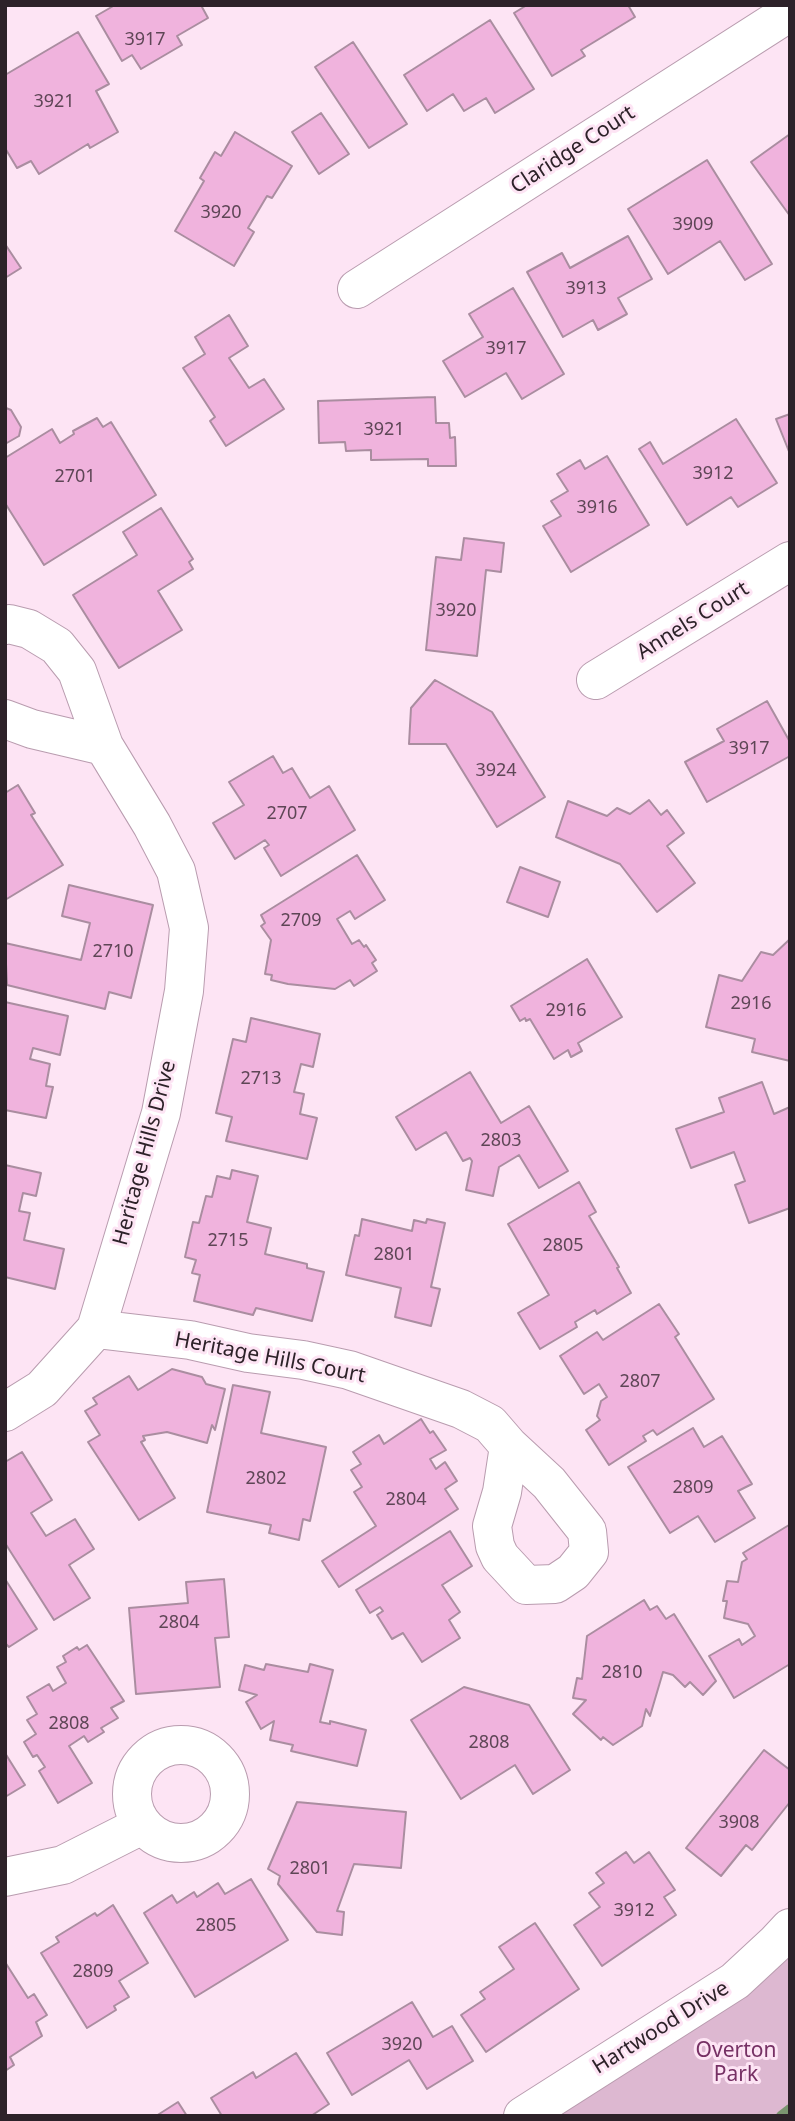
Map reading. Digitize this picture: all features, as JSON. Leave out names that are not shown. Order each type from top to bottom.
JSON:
[{"type":"street","name":"Claridge Court","points":[[357,289],[790,12]]},
{"type":"street","name":"Annels Court","points":[[596,680],[790,561]]},
{"type":"street","name":"Heritage Hills Drive","points":[[5,625],[29,629],[57,646],[77,671],[104,746],[152,825],[176,871],[189,928],[184,991],[161,1112],[96,1329],[42,1389],[5,1412]]},
{"type":"street","points":[[5,719],[32,729],[104,746]]},
{"type":"street","name":"Heritage Hills Court","points":[[96,1329],[190,1340],[349,1370],[461,1409],[490,1424],[509,1446]]},
{"type":"street","points":[[5,1877],[63,1865],[142,1825]]},
{"type":"street","name":"Hartwood Drive","points":[[523,2116],[735,1981],[790,1928]]},
{"type":"green space","name":"Overton Park","points":[[790,1954],[790,2116],[551,2116]]},
{"type":"building","points":[[115,5],[204,5],[202,7],[208,18],[177,36],[182,45],[141,69],[132,55],[122,61],[96,16]]},
{"type":"building","points":[[527,5],[628,5],[635,17],[581,50],[585,56],[552,76],[514,13]]},
{"type":"building","points":[[490,20],[534,89],[495,113],[486,98],[464,111],[453,94],[427,111],[404,75]]},
{"type":"building","points":[[78,32],[109,84],[96,91],[118,132],[90,148],[88,144],[39,174],[31,161],[17,168],[5,148],[5,75]]},
{"type":"building","points":[[353,42],[407,124],[369,148],[315,67]]},
{"type":"building","points":[[321,113],[349,154],[319,174],[292,132]]},
{"type":"building","points":[[235,132],[292,166],[272,198],[267,196],[248,228],[254,232],[234,266],[175,231],[204,181],[200,178],[215,152],[221,156]]},
{"type":"building","points":[[790,134],[790,216],[751,162]]},
{"type":"building","points":[[707,160],[772,264],[745,280],[720,241],[668,274],[628,209]]},
{"type":"building","points":[[628,236],[652,279],[618,298],[627,314],[598,330],[593,320],[563,337],[527,272],[562,253],[570,268]]},
{"type":"building","points":[[5,244],[21,268],[5,278]]},
{"type":"building","points":[[513,288],[564,374],[522,399],[506,373],[465,397],[443,361],[483,337],[469,314]]},
{"type":"building","points":[[229,315],[248,346],[229,358],[249,388],[264,379],[284,409],[226,446],[210,421],[215,417],[183,368],[205,354],[195,337]]},
{"type":"building","points":[[435,397],[436,423],[449,423],[450,438],[455,437],[456,466],[428,466],[428,459],[371,460],[371,450],[346,451],[345,442],[319,443],[318,401]]},
{"type":"building","points":[[6,408],[11,410],[21,427],[19,436],[5,444]]},
{"type":"building","points":[[790,414],[790,454],[776,419]]},
{"type":"building","points":[[97,418],[103,427],[111,422],[156,495],[44,565],[5,503],[5,458],[52,429],[60,443],[74,434],[73,431]]},
{"type":"building","points":[[736,419],[777,483],[738,507],[731,497],[687,525],[639,449],[650,442],[663,464]]},
{"type":"building","points":[[607,456],[649,525],[571,572],[543,526],[561,516],[551,501],[568,491],[557,474],[580,460],[585,469]]},
{"type":"building","points":[[161,508],[193,559],[189,562],[193,569],[158,591],[182,630],[119,668],[73,595],[137,555],[123,532]]},
{"type":"building","points":[[464,538],[504,543],[501,572],[486,570],[477,656],[426,650],[436,557],[461,560]]},
{"type":"building","points":[[435,680],[492,712],[545,797],[497,827],[446,744],[409,744],[411,708]]},
{"type":"building","points":[[767,701],[790,742],[790,756],[707,802],[685,762],[724,741],[717,729]]},
{"type":"building","points":[[273,756],[283,773],[292,768],[310,798],[329,786],[355,830],[281,876],[264,848],[269,845],[265,840],[235,859],[213,823],[244,805],[229,782]]},
{"type":"building","points":[[18,785],[35,813],[31,815],[63,865],[5,900],[5,793]]},
{"type":"building","points":[[649,800],[661,815],[667,810],[684,833],[667,846],[695,883],[657,912],[620,864],[556,837],[568,801],[607,816],[617,808],[630,814]]},
{"type":"building","points":[[357,855],[385,900],[355,919],[350,911],[337,919],[352,944],[359,940],[364,947],[366,945],[376,960],[372,963],[377,971],[354,986],[350,980],[335,989],[271,980],[272,975],[265,974],[271,940],[261,926],[265,923],[261,915]]},
{"type":"building","points":[[520,867],[560,882],[548,917],[507,902]]},
{"type":"building","points":[[69,885],[153,905],[131,998],[109,992],[105,1009],[7,985],[5,943],[81,960],[90,923],[62,916]]},
{"type":"building","points":[[790,939],[790,1061],[752,1052],[755,1039],[706,1027],[719,975],[742,981],[761,952],[773,955]]},
{"type":"building","points":[[587,959],[622,1017],[578,1043],[582,1051],[571,1057],[568,1050],[554,1059],[530,1019],[520,1021],[511,1006]]},
{"type":"building","points":[[5,1002],[68,1016],[60,1055],[33,1048],[30,1059],[50,1064],[46,1086],[53,1087],[46,1118],[5,1110]]},
{"type":"building","points":[[251,1018],[320,1034],[313,1067],[301,1064],[294,1092],[304,1094],[300,1114],[317,1118],[307,1159],[226,1141],[232,1117],[216,1113],[233,1039],[246,1042]]},
{"type":"building","points":[[470,1072],[501,1123],[529,1106],[568,1171],[539,1188],[519,1155],[499,1167],[493,1196],[466,1190],[472,1161],[470,1158],[463,1161],[446,1132],[416,1150],[396,1117]]},
{"type":"building","points":[[762,1082],[774,1114],[790,1107],[790,1208],[749,1223],[735,1185],[745,1181],[734,1152],[691,1168],[676,1129],[724,1112],[719,1098]]},
{"type":"building","points":[[5,1165],[41,1173],[36,1196],[23,1193],[19,1211],[30,1213],[24,1240],[64,1249],[55,1289],[5,1277]]},
{"type":"building","points":[[232,1170],[258,1176],[247,1222],[271,1228],[265,1254],[307,1264],[307,1268],[324,1272],[312,1321],[256,1308],[253,1315],[194,1301],[200,1275],[192,1273],[196,1260],[185,1257],[193,1222],[199,1223],[206,1196],[212,1197],[217,1176],[230,1179]]},
{"type":"building","points":[[579,1182],[596,1212],[589,1216],[631,1293],[597,1314],[595,1310],[575,1322],[577,1327],[540,1349],[518,1313],[549,1295],[508,1224]]},
{"type":"building","points":[[362,1219],[412,1231],[414,1220],[426,1223],[427,1219],[445,1223],[431,1287],[440,1289],[431,1326],[395,1317],[401,1288],[346,1275],[355,1235],[359,1236]]},
{"type":"building","points":[[659,1304],[679,1334],[675,1337],[714,1399],[657,1435],[653,1430],[643,1436],[646,1441],[609,1465],[586,1430],[600,1420],[597,1416],[601,1401],[607,1397],[599,1384],[584,1394],[560,1356],[597,1332],[603,1340]]},
{"type":"building","points":[[172,1369],[202,1377],[206,1384],[225,1389],[215,1430],[212,1425],[207,1443],[167,1432],[143,1436],[145,1440],[141,1442],[175,1498],[139,1520],[88,1442],[100,1435],[85,1411],[97,1404],[93,1398],[129,1376],[138,1390]]},
{"type":"building","points":[[233,1385],[270,1392],[261,1433],[326,1447],[310,1521],[303,1519],[299,1540],[269,1533],[271,1525],[207,1512]]},
{"type":"building","points":[[421,1419],[446,1450],[430,1459],[436,1469],[445,1462],[457,1481],[445,1489],[458,1509],[339,1587],[322,1561],[376,1526],[354,1492],[362,1487],[351,1470],[361,1464],[353,1452],[379,1435],[384,1444]]},
{"type":"building","points":[[693,1428],[704,1447],[722,1436],[752,1484],[738,1491],[755,1518],[715,1542],[698,1516],[670,1533],[628,1467]]},
{"type":"building","points":[[22,1452],[52,1500],[31,1513],[46,1536],[75,1519],[94,1549],[69,1565],[90,1598],[54,1620],[5,1543],[5,1462]]},
{"type":"building","points":[[789,1525],[790,1664],[734,1698],[709,1656],[739,1639],[742,1645],[755,1636],[748,1624],[724,1618],[727,1601],[723,1601],[727,1581],[738,1582],[742,1562],[747,1559],[743,1553]]},
{"type":"building","points":[[450,1531],[472,1566],[442,1585],[460,1612],[449,1620],[460,1638],[422,1662],[403,1633],[392,1639],[377,1615],[383,1611],[380,1607],[370,1613],[356,1590]]},
{"type":"building","points":[[5,1579],[37,1629],[9,1647],[5,1643]]},
{"type":"building","points":[[224,1579],[229,1637],[215,1638],[220,1687],[136,1694],[129,1608],[188,1603],[186,1582]]},
{"type":"building","points":[[644,1600],[650,1610],[657,1606],[666,1619],[674,1614],[716,1681],[703,1695],[690,1682],[685,1687],[673,1675],[663,1672],[650,1716],[646,1709],[642,1726],[613,1745],[603,1737],[601,1740],[573,1714],[586,1700],[573,1698],[577,1678],[582,1679],[587,1636]]},
{"type":"building","points":[[87,1645],[124,1701],[111,1708],[118,1718],[101,1728],[104,1732],[88,1742],[84,1736],[69,1746],[92,1783],[58,1803],[39,1771],[45,1767],[37,1755],[33,1757],[24,1742],[36,1734],[27,1720],[37,1714],[27,1697],[49,1684],[53,1691],[66,1683],[57,1667],[66,1662],[63,1656],[77,1647],[79,1650]]},
{"type":"building","points":[[266,1664],[308,1672],[310,1664],[333,1670],[320,1722],[330,1724],[330,1721],[366,1730],[357,1766],[291,1751],[293,1745],[270,1740],[274,1721],[261,1729],[246,1702],[257,1695],[239,1690],[245,1665],[264,1670]]},
{"type":"building","points":[[464,1687],[529,1705],[570,1770],[533,1794],[515,1765],[461,1799],[411,1720]]},
{"type":"building","points":[[764,1750],[790,1770],[790,1802],[752,1850],[746,1845],[721,1876],[686,1848]]},
{"type":"building","points":[[5,1753],[25,1785],[5,1797]]},
{"type":"building","points":[[297,1802],[406,1812],[401,1868],[354,1864],[337,1911],[344,1912],[342,1935],[317,1932],[278,1884],[280,1876],[268,1869]]},
{"type":"building","points":[[626,1852],[634,1863],[649,1852],[675,1890],[664,1897],[676,1915],[602,1966],[574,1925],[600,1907],[589,1893],[604,1883],[596,1873]]},
{"type":"building","points":[[251,1879],[288,1940],[195,1997],[144,1913],[172,1895],[177,1903],[194,1892],[197,1897],[218,1883],[225,1894]]},
{"type":"building","points":[[113,1905],[148,1963],[119,1981],[129,1997],[114,2006],[116,2010],[87,2028],[41,1953],[59,1942],[56,1937]]},
{"type":"building","points":[[535,1923],[579,1989],[486,2052],[461,2015],[485,1999],[480,1992],[514,1969],[499,1947]]},
{"type":"building","points":[[5,1962],[28,1998],[34,1994],[47,2015],[36,2022],[42,2036],[10,2057],[14,2065],[5,2071]]},
{"type":"building","points":[[412,2002],[433,2037],[452,2026],[473,2061],[427,2089],[409,2060],[352,2095],[327,2053]]},
{"type":"building","points":[[296,2053],[329,2104],[311,2116],[222,2116],[211,2098],[253,2072],[256,2078]]},
{"type":"building","points":[[178,2102],[187,2116],[156,2116]]},
{"type":"waterway","points":[[781,2116],[790,2109]]}]
